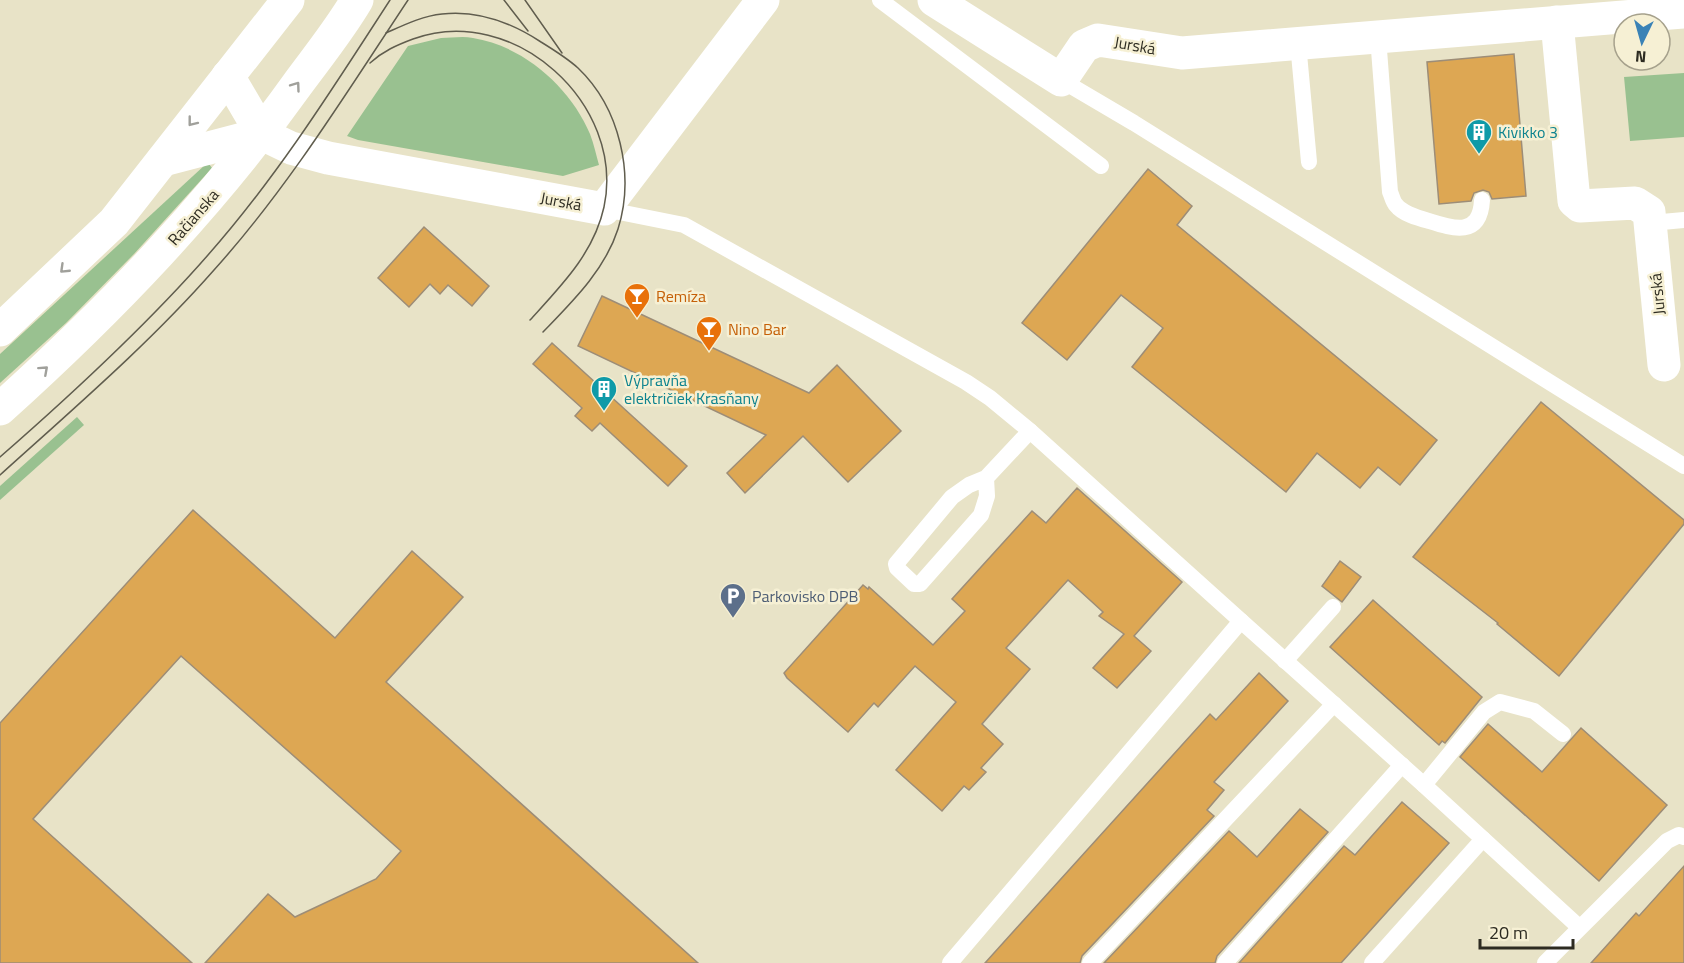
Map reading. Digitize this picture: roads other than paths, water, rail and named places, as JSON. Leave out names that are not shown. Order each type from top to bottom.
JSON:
[{"type":"street","points":[[3,322],[114,222],[288,0]]},
{"type":"street","name":"Račianska","points":[[0,409],[86,330],[155,259],[262,134],[357,0]]},
{"type":"street","name":"Jurská","points":[[262,134],[291,148],[328,159],[604,209],[763,0]]},
{"type":"street","points":[[934,0],[1061,80]]},
{"type":"street","name":"Jurská","points":[[1061,80],[1084,46],[1098,39],[1182,53],[1684,12]]},
{"type":"street","points":[[1557,22],[1574,201],[1580,206],[1635,202],[1649,212],[1651,223]]},
{"type":"street","points":[[163,160],[262,134],[228,76]]},
{"type":"street","name":"Jurská","points":[[1651,223],[1664,365]]},
{"type":"lane","points":[[880,0],[1101,166]]},
{"type":"lane","points":[[1378,37],[1390,192],[1394,204],[1402,211],[1455,230],[1465,227],[1477,218],[1482,200]]},
{"type":"lane","points":[[1298,44],[1309,162]]},
{"type":"lane","points":[[1061,80],[1134,123],[1684,466]]},
{"type":"lane","points":[[604,209],[684,225],[966,382],[990,398],[1030,431],[1424,784],[1579,927]]},
{"type":"lane","points":[[1651,223],[1684,220]]},
{"type":"lane","points":[[986,478],[987,496],[981,515],[920,584],[914,584],[897,568],[897,564],[952,497],[969,484],[986,478],[1030,431]]},
{"type":"lane","points":[[1285,660],[1333,607]]},
{"type":"lane","points":[[950,963],[1241,621]]},
{"type":"lane","points":[[1424,784],[1484,712],[1500,702],[1534,711],[1563,734]]},
{"type":"lane","points":[[1090,963],[1334,704]]},
{"type":"lane","points":[[1225,963],[1402,765]]},
{"type":"lane","points":[[1545,963],[1667,841],[1678,836],[1684,837]]},
{"type":"lane","points":[[1372,963],[1484,839]]},
{"type":"tram line","points":[[0,457],[107,359],[208,255],[258,195],[281,163],[326,99],[390,0]]},
{"type":"tram line","points":[[0,475],[137,350],[241,239],[316,139],[408,0]]},
{"type":"tram line","points":[[504,0],[528,31]]},
{"type":"tram line","points":[[525,0],[562,53]]},
{"type":"tram line","points":[[386,33],[420,19],[442,14],[468,14],[494,19],[530,35],[556,51],[578,68],[604,102],[614,122],[624,165],[625,187],[618,229],[596,272],[543,332]]},
{"type":"tram line","points":[[370,63],[390,49],[413,39],[451,31],[488,35],[523,49],[554,70],[580,99],[598,132],[606,169],[604,207],[593,239],[575,268],[530,320]]},
{"type":"place","name":"Kivikko 3","points":[[1479,155]]},
{"type":"place","name":"Remíza","points":[[637,319]]},
{"type":"place","name":"Nino Bar","points":[[709,352]]},
{"type":"place","name":"Výpravňa električiek Krasňany","points":[[604,412]]},
{"type":"place","name":"Parkovisko DPB","points":[[733,619]]}]
